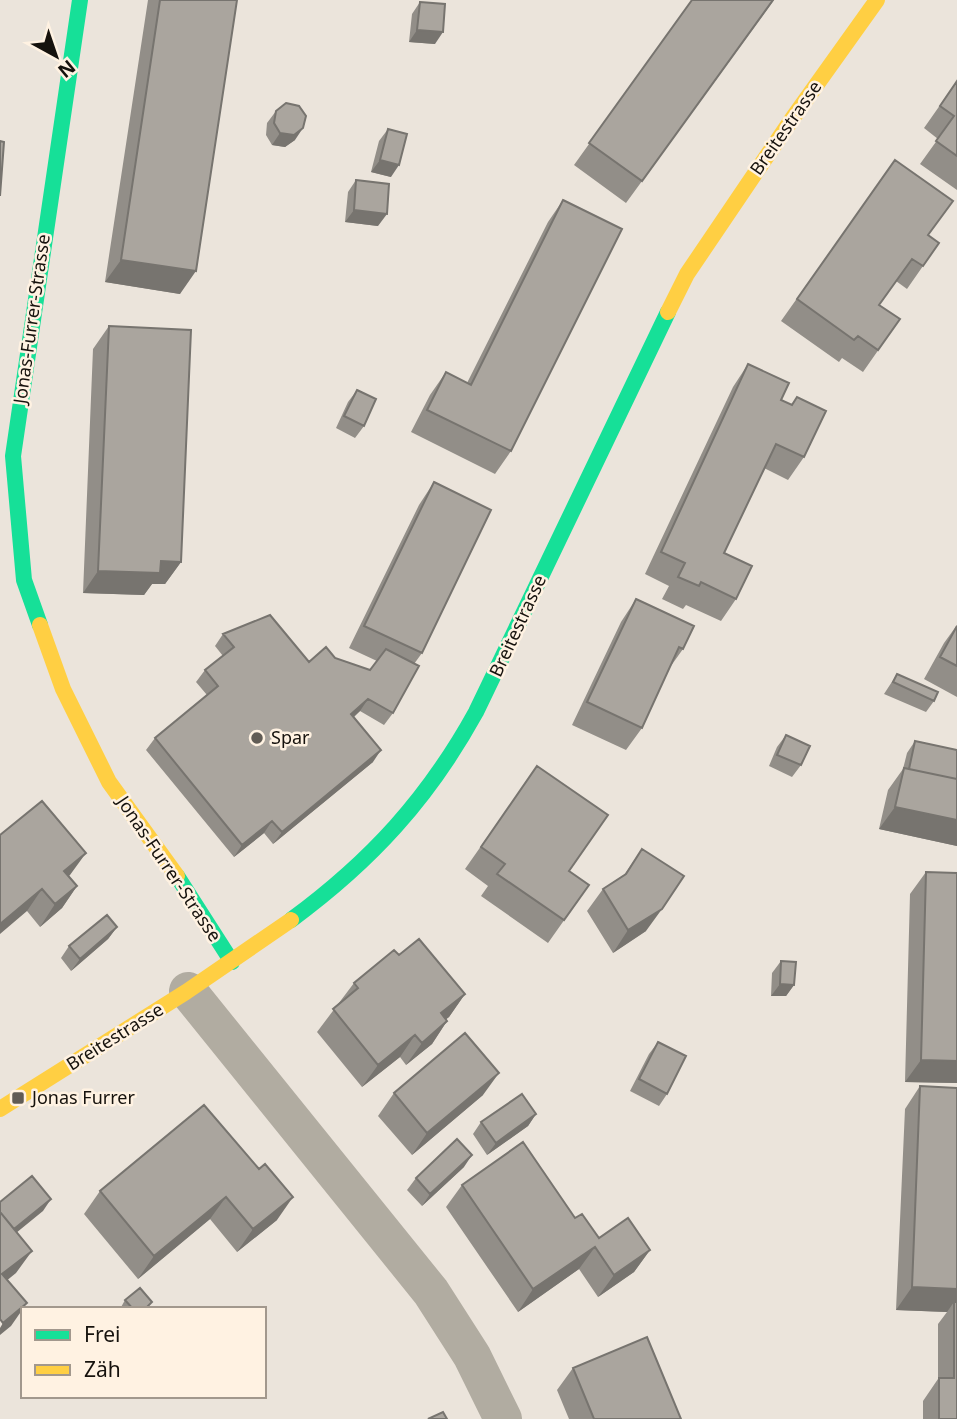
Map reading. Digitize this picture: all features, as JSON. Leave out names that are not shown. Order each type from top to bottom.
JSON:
[{"type":"main road","name":"Jonas-Furrer-Strasse","points":[[80,0],[6,456],[24,580],[63,689],[109,782],[171,867],[232,962]]},
{"type":"main road","name":"Breitestrasse","points":[[0,1109],[188,991],[305,909],[368,857],[417,803],[456,748],[482,701],[627,394],[687,274],[877,0]]},
{"type":"street","points":[[188,991],[431,1292],[472,1356],[503,1419]]},
{"type":"building","points":[[160,0],[237,0],[196,271],[121,260]]},
{"type":"building","points":[[692,0],[773,0],[642,181],[589,143]]},
{"type":"building","points":[[420,2],[445,4],[443,32],[417,30]]},
{"type":"building","points":[[957,81],[957,156],[936,141],[954,116],[940,106]]},
{"type":"building","points":[[286,103],[299,106],[306,116],[303,128],[294,135],[280,133],[274,123],[276,111]]},
{"type":"building","points":[[388,129],[407,134],[399,165],[380,160]]},
{"type":"building","points":[[0,141],[4,142],[0,196]]},
{"type":"building","points":[[895,160],[953,201],[928,235],[939,243],[923,266],[912,259],[879,305],[900,319],[878,350],[858,336],[854,340],[797,299]]},
{"type":"building","points":[[356,180],[389,184],[387,214],[354,210]]},
{"type":"building","points":[[563,200],[622,229],[511,451],[427,410],[446,372],[471,385]]},
{"type":"building","points":[[109,326],[191,330],[181,562],[161,561],[160,573],[98,571]]},
{"type":"building","points":[[748,364],[789,383],[781,400],[792,405],[797,397],[826,411],[804,457],[776,444],[724,553],[752,566],[736,599],[701,582],[699,586],[678,577],[685,563],[661,552]]},
{"type":"building","points":[[357,390],[376,399],[364,426],[344,416]]},
{"type":"building","points":[[434,482],[491,510],[422,653],[364,626]]},
{"type":"building","points":[[636,599],[694,626],[683,649],[679,647],[642,728],[587,702]]},
{"type":"building","name":"Spar","points":[[270,615],[309,662],[326,647],[335,658],[370,670],[386,649],[419,666],[393,713],[368,699],[351,714],[381,750],[282,832],[272,821],[242,845],[155,738],[218,686],[205,670],[234,647],[223,634]]},
{"type":"building","points":[[957,626],[957,666],[940,657]]},
{"type":"building","points":[[897,674],[938,692],[934,701],[893,682]]},
{"type":"building","points":[[786,735],[810,746],[801,765],[777,755]]},
{"type":"building","points":[[915,741],[957,750],[957,779],[909,769]]},
{"type":"building","points":[[537,766],[608,815],[569,871],[589,885],[564,920],[497,874],[505,864],[481,847]]},
{"type":"building","points":[[904,768],[957,779],[957,820],[895,807]]},
{"type":"building","points":[[42,801],[86,853],[64,871],[77,886],[55,904],[42,889],[0,924],[0,835]]},
{"type":"building","points":[[642,849],[684,876],[662,909],[628,930],[603,889],[626,874]]},
{"type":"building","points":[[926,872],[957,873],[957,1061],[921,1060]]},
{"type":"building","points":[[107,915],[117,927],[80,959],[69,946]]},
{"type":"building","points":[[419,939],[465,994],[441,1013],[447,1021],[422,1043],[415,1035],[378,1065],[333,1009],[358,988],[354,983],[394,950],[399,955]]},
{"type":"building","points":[[781,961],[796,962],[794,985],[780,984]]},
{"type":"building","points":[[465,1033],[499,1073],[427,1133],[394,1093]]},
{"type":"building","points":[[658,1042],[686,1056],[667,1094],[639,1079]]},
{"type":"building","points":[[920,1086],[957,1088],[957,1289],[912,1287]]},
{"type":"building","points":[[522,1094],[536,1114],[496,1143],[481,1122]]},
{"type":"building","points":[[204,1105],[259,1169],[265,1164],[293,1197],[253,1229],[226,1197],[154,1256],[100,1191]]},
{"type":"building","points":[[457,1139],[472,1155],[430,1194],[416,1178]]},
{"type":"building","points":[[523,1142],[575,1218],[582,1214],[599,1238],[628,1218],[650,1250],[614,1275],[595,1247],[533,1289],[462,1185]]},
{"type":"building","points":[[32,1176],[51,1199],[14,1229],[0,1212],[0,1202]]},
{"type":"building","points":[[0,1212],[32,1251],[2,1274],[27,1303],[3,1323],[0,1319]]},
{"type":"building","points":[[140,1288],[152,1302],[147,1307],[131,1307],[125,1300]]},
{"type":"building","points":[[954,1302],[957,1302],[957,1419],[939,1419],[939,1378],[954,1378]]},
{"type":"building","points":[[647,1337],[681,1419],[594,1419],[573,1368]]},
{"type":"building","points":[[443,1412],[447,1419],[428,1419]]},
{"type":"traffic: fast","points":[[40,625],[24,580],[13,456],[80,0]]},
{"type":"traffic: fast","points":[[291,920],[347,875],[396,826],[458,743],[476,712],[668,312]]},
{"type":"traffic: fast","points":[[177,876],[232,962]]},
{"type":"traffic: slow","points":[[668,312],[687,274],[877,0]]},
{"type":"traffic: slow","points":[[40,625],[63,689],[109,782],[177,876]]},
{"type":"traffic: slow","points":[[0,1109],[186,992],[291,920]]},
{"type":"place","name":"Spar","points":[[257,738]]},
{"type":"place","name":"Jonas Furrer","points":[[18,1098]]}]
